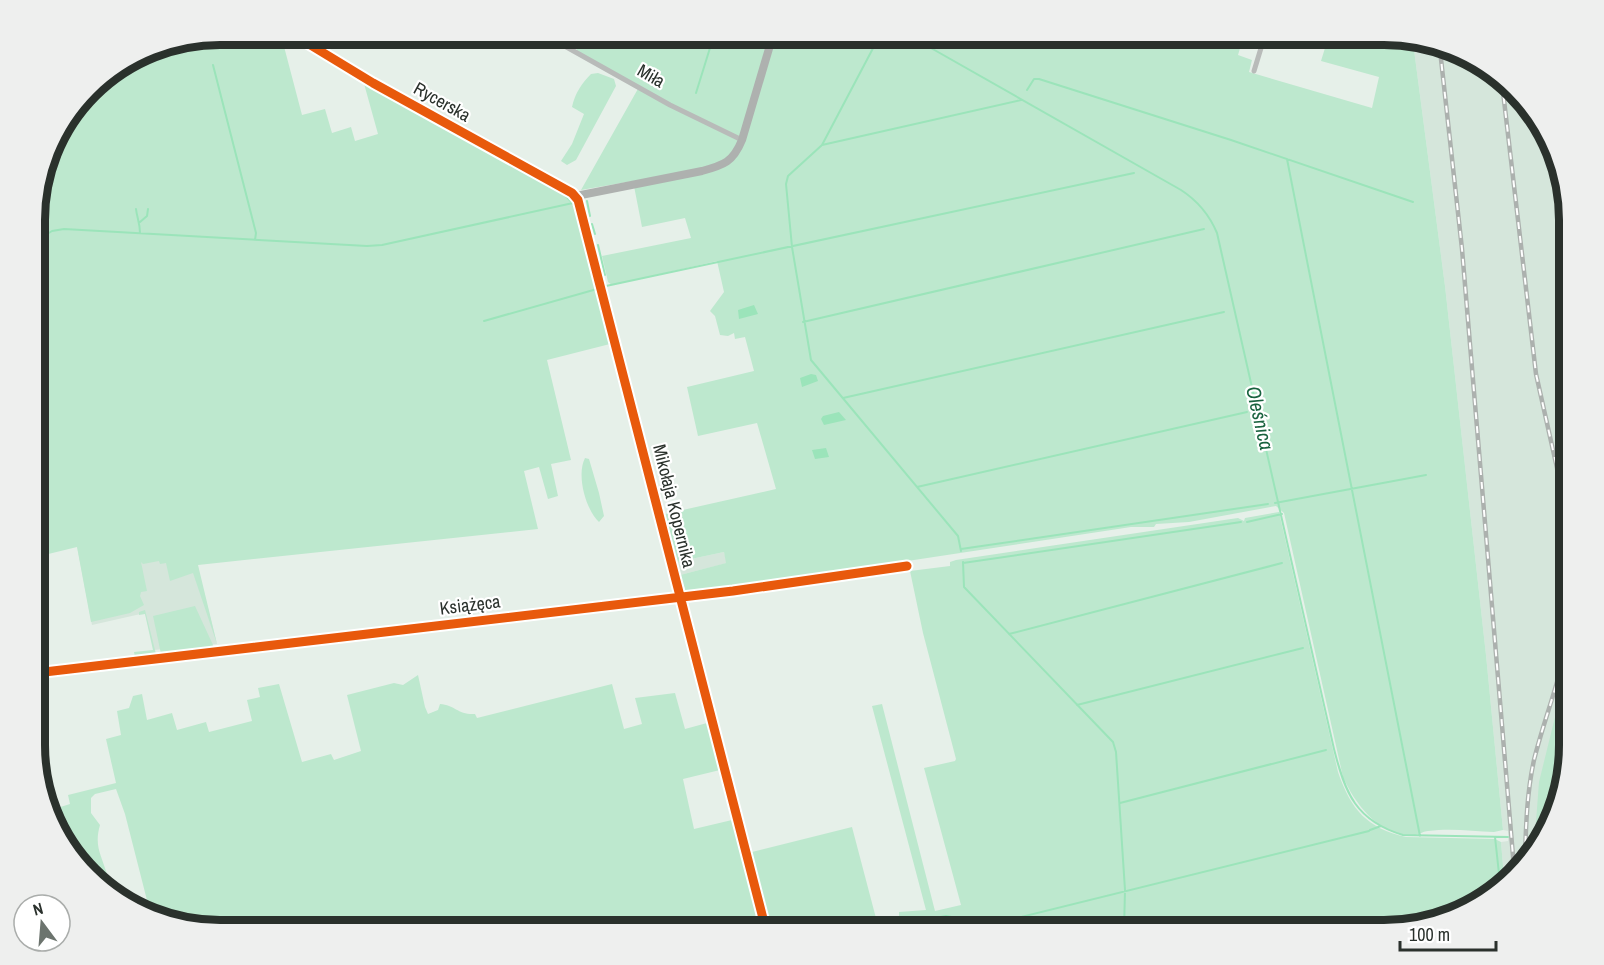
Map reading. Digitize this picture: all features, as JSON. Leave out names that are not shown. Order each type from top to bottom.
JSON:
[{"type":"street","name":"Rycerska","points":[[312,45],[360,75],[576,196]]},
{"type":"street","name":"Miła","points":[[564,45],[670,105],[742,141]]},
{"type":"street","points":[[576,196],[719,167],[731,160],[742,141],[770,45]]},
{"type":"street","points":[[1254,71],[1262,45]]},
{"type":"street","name":"Mikołaja Kopernika","points":[[576,196],[588,234],[763,920]]},
{"type":"street","name":"Książęca","points":[[45,672],[733,591],[907,566]]},
{"type":"shaded area","points":[[284,45],[302,115],[325,109],[332,133],[351,127],[355,141],[378,134],[363,80],[560,190],[575,208],[610,344],[547,360],[571,460],[551,464],[558,496],[548,499],[539,467],[524,471],[538,529],[198,565],[217,644],[193,573],[170,581],[166,563],[160,564],[159,561],[143,564],[141,562],[147,591],[141,592],[140,596],[144,605],[130,613],[91,622],[77,547],[45,555],[46,197],[54,164],[74,123],[96,96],[132,68],[164,54],[197,46]]},
{"type":"shaded area","points":[[578,45],[1241,45],[1238,55],[1252,60],[1249,72],[1372,108],[1379,77],[1321,61],[1326,45],[1414,48],[1445,286],[1503,830],[1494,832],[1436,830],[1403,835],[1380,826],[1362,808],[1343,777],[1284,513],[1276,506],[1189,522],[1156,524],[1154,527],[1131,527],[690,594],[686,592],[680,575],[726,563],[724,552],[677,562],[665,514],[776,489],[757,423],[698,436],[687,387],[754,371],[745,337],[735,339],[734,333],[728,336],[720,335],[715,316],[710,311],[724,292],[717,261],[612,285],[608,282],[602,256],[691,238],[685,218],[642,227],[633,181],[581,190],[639,87],[576,52]]},
{"type":"shaded area","points":[[1414,48],[1451,58],[1471,68],[1508,96],[1523,113],[1541,143],[1556,186],[1559,209],[1559,756],[1550,801],[1541,822],[1523,852],[1504,873],[1501,842],[1508,841],[1508,831],[1503,830],[1445,286]]},
{"type":"shaded area","points":[[598,73],[614,79],[616,86],[576,160],[567,165],[561,161],[572,144],[584,114],[572,107],[573,102],[591,74]]},
{"type":"shaded area","points":[[754,305],[758,314],[739,319],[738,310]]},
{"type":"shaded area","points":[[811,374],[816,375],[818,381],[802,387],[800,378]]},
{"type":"shaded area","points":[[839,412],[846,420],[824,425],[821,419],[823,416]]},
{"type":"shaded area","points":[[826,448],[829,457],[815,459],[812,450]]},
{"type":"shaded area","points":[[585,458],[589,459],[599,493],[604,516],[599,522],[586,501],[582,483],[582,465]]},
{"type":"shaded area","points":[[1279,512],[1338,772],[1355,807],[1362,815],[1381,828],[1406,837],[1495,839],[1501,842],[1504,873],[1491,884],[1461,902],[1418,917],[1395,920],[892,920],[899,919],[899,912],[926,910],[872,706],[882,704],[935,911],[961,905],[924,768],[956,759],[923,633],[910,571],[950,566],[950,562],[956,560],[1238,518],[1244,521],[1245,518]]},
{"type":"shaded area","points":[[185,517],[217,644],[154,650],[145,613],[92,625],[77,546]]},
{"type":"shaded area","points":[[724,552],[727,563],[680,575],[677,562]]},
{"type":"shaded area","points":[[195,606],[213,645],[212,648],[161,654],[153,616]]},
{"type":"shaded area","points":[[145,610],[156,654],[135,657],[134,652],[153,650],[145,614],[139,615],[139,612]]},
{"type":"shaded area","points":[[418,675],[428,714],[438,710],[440,704],[464,713],[475,714],[477,718],[612,684],[624,729],[642,724],[635,698],[675,693],[685,729],[707,723],[720,770],[683,779],[694,829],[732,820],[758,915],[740,920],[197,919],[148,905],[125,814],[116,789],[95,794],[91,798],[91,813],[100,825],[98,844],[107,874],[105,877],[74,842],[57,808],[70,804],[68,795],[116,783],[106,739],[121,735],[117,711],[129,708],[133,696],[142,694],[147,720],[172,713],[177,730],[206,722],[209,732],[252,721],[247,700],[260,697],[258,688],[279,684],[302,762],[331,754],[334,760],[361,751],[347,695],[394,683],[403,685]]},
{"type":"shaded area","points":[[1555,717],[1559,722],[1556,779],[1550,801],[1535,833],[1539,782]]},
{"type":"shaded area","points":[[852,827],[876,920],[767,920],[748,853]]},
{"type":"waterway","points":[[696,93],[711,45]]},
{"type":"waterway","points":[[875,45],[822,145],[788,176],[786,184],[792,247],[811,360],[958,536],[961,551]]},
{"type":"waterway","name":"Oleśnica","points":[[926,45],[1181,190],[1198,203],[1207,214],[1217,233],[1334,749],[1348,792],[1363,813],[1374,822],[1403,835],[1508,837]]},
{"type":"waterway","points":[[308,49],[318,55]]},
{"type":"waterway","points":[[324,58],[342,70]]},
{"type":"waterway","points":[[213,65],[256,233],[255,240]]},
{"type":"waterway","points":[[347,73],[352,76]]},
{"type":"waterway","points":[[1027,90],[1034,79],[1039,79],[1231,140],[1413,202]]},
{"type":"waterway","points":[[362,82],[478,146]]},
{"type":"waterway","points":[[822,145],[1021,100]]},
{"type":"waterway","points":[[1287,159],[1420,836]]},
{"type":"waterway","points":[[606,286],[1134,173]]},
{"type":"waterway","points":[[562,192],[576,207]]},
{"type":"waterway","points":[[587,201],[590,216]]},
{"type":"waterway","points":[[45,235],[52,231],[64,229],[367,246],[382,245],[573,203]]},
{"type":"waterway","points":[[136,209],[140,233]]},
{"type":"waterway","points":[[140,222],[147,216],[148,209]]},
{"type":"waterway","points":[[592,224],[595,234]]},
{"type":"waterway","points":[[803,322],[1204,229]]},
{"type":"waterway","points":[[598,245],[605,275]]},
{"type":"waterway","points":[[484,321],[597,289]]},
{"type":"waterway","points":[[843,398],[1224,312]]},
{"type":"waterway","points":[[917,487],[1247,412]]},
{"type":"waterway","points":[[1275,503],[1426,475]]},
{"type":"waterway","points":[[961,549],[1268,504]]},
{"type":"waterway","points":[[1247,522],[1282,514]]},
{"type":"waterway","points":[[963,563],[1241,522]]},
{"type":"waterway","points":[[963,562],[964,587],[1113,742],[1116,752],[1125,890],[1124,920]]},
{"type":"waterway","points":[[1009,634],[1282,563]]},
{"type":"waterway","points":[[1077,705],[1303,648]]},
{"type":"waterway","points":[[1120,803],[1326,750]]},
{"type":"waterway","name":"Oleśnica","points":[[1370,830],[1381,826]]},
{"type":"waterway","points":[[1009,920],[1369,831]]},
{"type":"waterway","points":[[1495,837],[1499,877]]},
{"type":"waterway","points":[[924,920],[946,916],[969,920]]},
{"type":"railway","points":[[1441,55],[1462,249],[1514,863]]},
{"type":"railway","points":[[1503,92],[1536,374],[1559,484]]},
{"type":"railway","points":[[1525,848],[1527,808],[1534,760],[1559,675]]},
{"type":"cycle path","points":[[310,45],[373,83],[572,193],[578,200],[763,920]]},
{"type":"cycle path","points":[[45,672],[733,591],[907,566]]}]
